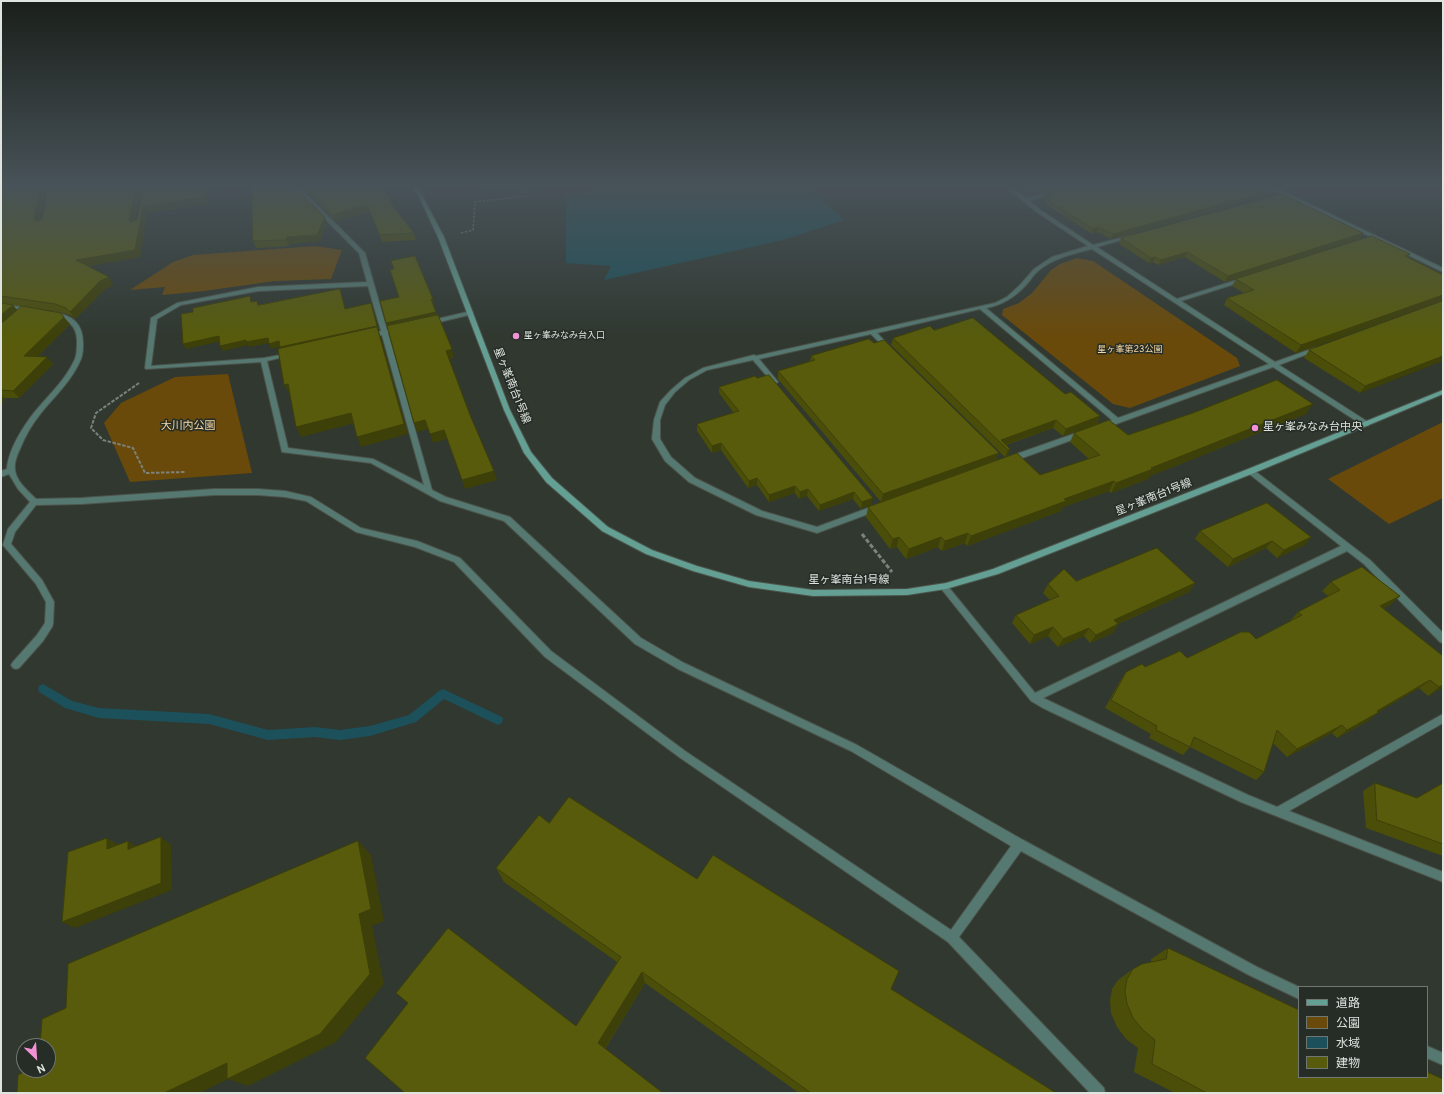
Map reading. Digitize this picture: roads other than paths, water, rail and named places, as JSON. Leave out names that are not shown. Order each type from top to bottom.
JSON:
[{"type":"street","points":[[346,237],[362,253],[429,491]]},
{"type":"street","name":"星ヶ峯南台1号線","points":[[441,237],[471,313],[506,410],[528,453],[548,480],[606,529],[649,552],[696,569],[749,584],[813,593],[907,592],[943,586],[995,572],[1251,471],[1443,392]]},
{"type":"street","points":[[1077,237],[1366,424]]},
{"type":"street","points":[[886,505],[817,530],[758,513],[692,480],[668,459],[656,439],[657,420],[662,404],[673,391],[687,379],[705,369],[997,304],[1009,298],[1036,270],[1048,261],[1127,237]]},
{"type":"street","points":[[1368,240],[1375,237]]},
{"type":"street","points":[[1375,237],[1443,270]]},
{"type":"street","points":[[1175,300],[1249,277]]},
{"type":"street","points":[[294,353],[264,360],[148,368],[154,318],[179,304],[258,288],[371,284]]},
{"type":"street","points":[[1,306],[23,312],[43,312],[69,318],[77,326],[81,335],[79,358],[68,376],[31,421],[12,459],[11,470],[22,490],[34,502],[81,501],[214,492],[258,492],[285,494],[308,500],[359,530],[417,544],[457,560],[548,654],[682,754],[952,938],[1099,1093]]},
{"type":"street","points":[[981,307],[1117,421]]},
{"type":"street","points":[[420,324],[471,313]]},
{"type":"street","points":[[362,338],[406,328]]},
{"type":"street","points":[[872,331],[894,353]]},
{"type":"street","points":[[1094,429],[1325,346]]},
{"type":"street","points":[[754,357],[779,387]]},
{"type":"street","points":[[264,360],[285,450],[373,461],[443,499],[507,519],[638,641],[681,666],[854,748],[1019,844],[1253,972],[1298,993]]},
{"type":"street","points":[[1004,462],[1087,432]]},
{"type":"street","points":[[1,474],[11,470]]},
{"type":"street","points":[[1251,471],[1367,562],[1443,638]]},
{"type":"street","points":[[874,501],[879,507]]},
{"type":"street","points":[[16,665],[40,638],[49,624],[50,602],[39,582],[7,545],[11,531],[34,502]]},
{"type":"street","points":[[1034,698],[1347,546]]},
{"type":"street","points":[[943,586],[1034,698],[1046,705],[1244,799],[1443,877]]},
{"type":"street","points":[[1278,812],[1443,718]]},
{"type":"street","points":[[952,938],[1019,844]]},
{"type":"street","points":[[1428,1052],[1443,1059]]},
{"type":"water","points":[[566,237],[792,237],[604,280],[611,266],[566,263]]},
{"type":"waterway","points":[[43,689],[69,705],[99,713],[209,719],[268,735],[315,732],[340,735],[370,731],[412,719],[443,694],[498,720]]},
{"type":"place","name":"星ヶ峯みなみ台入口","points":[[516,336]]},
{"type":"place","name":"星ヶ峯みなみ台中央","points":[[1255,428]]},
{"type":"park label","name":"星ヶ峯第23公園","points":[[1130,350]]},
{"type":"park label","name":"大川内公園","points":[[188,427]]}]
